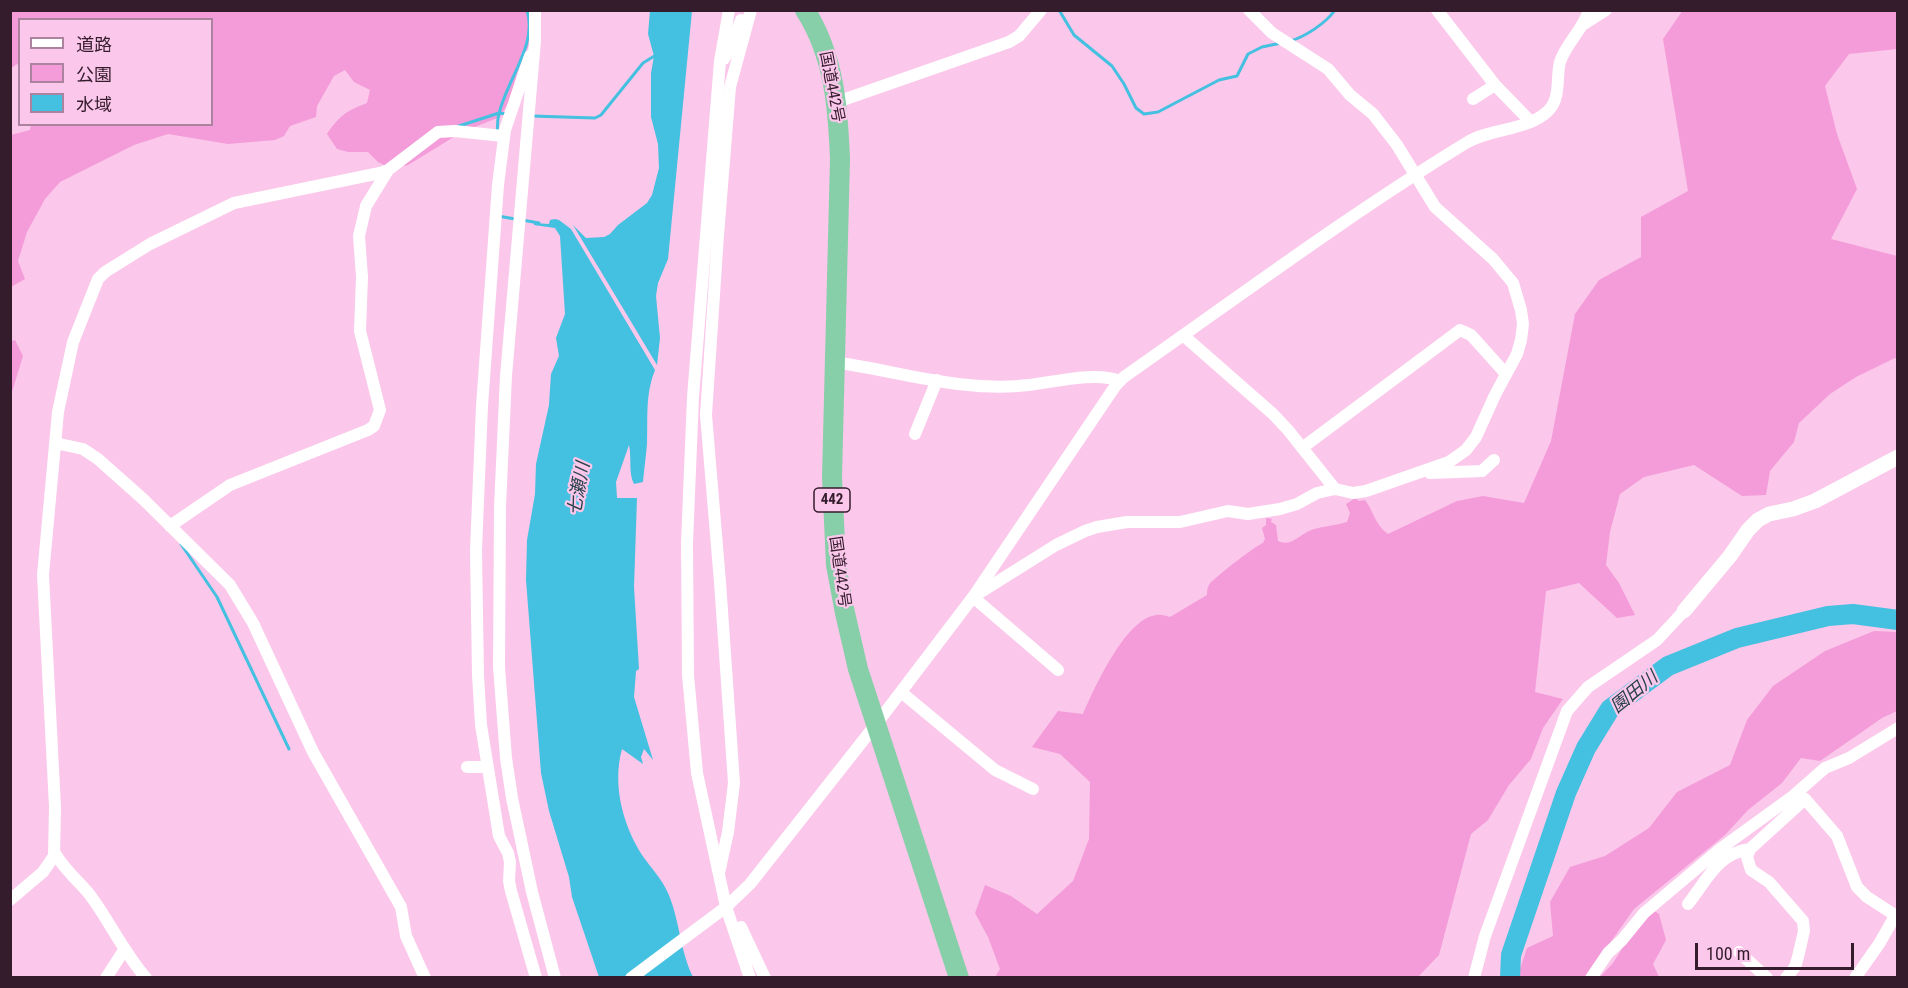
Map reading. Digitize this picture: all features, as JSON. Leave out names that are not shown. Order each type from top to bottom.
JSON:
[{"type":"highway","name":"国道442号","points":[[805,10],[824,49],[837,102],[840,159],[832,477],[836,561],[853,647],[875,725],[959,978]]},
{"type":"street","points":[[535,10],[535,42],[506,376],[500,507],[499,667],[506,758],[512,798],[532,892],[555,978]]},
{"type":"street","points":[[729,10],[720,62],[693,397],[687,595],[688,675],[697,773],[718,874],[722,910],[750,978]]},
{"type":"street","points":[[720,62],[728,53],[744,10]]},
{"type":"street","points":[[718,874],[729,832],[734,777],[706,416],[729,100],[733,73],[751,10]]},
{"type":"street","points":[[837,102],[1008,42],[1019,36],[1041,10]]},
{"type":"street","points":[[973,597],[1056,545],[1084,531],[1127,522],[1180,522],[1226,512],[1248,514],[1280,509],[1298,504],[1317,493],[1335,489],[1353,493],[1366,491],[1449,462],[1466,450],[1482,428],[1495,395],[1519,350],[1522,318],[1516,288],[1510,278],[1493,259],[1435,207],[1384,127],[1328,69],[1272,33],[1249,10]]},
{"type":"street","points":[[1437,10],[1496,85],[1531,122]]},
{"type":"street","points":[[631,978],[722,910],[750,884],[973,597],[1120,381],[1327,234],[1477,136],[1531,122],[1552,105],[1556,98],[1561,59],[1583,26],[1589,10]]},
{"type":"street","points":[[1583,26],[1606,10]]},
{"type":"street","points":[[533,977],[509,884],[510,862],[499,836],[486,766],[478,675],[477,538],[496,205],[503,136],[535,42]]},
{"type":"street","points":[[1473,99],[1496,85]]},
{"type":"street","points":[[10,900],[53,861],[55,807],[42,587],[58,412],[73,342],[96,284],[105,272],[150,244],[234,203],[375,175],[388,170],[438,132],[454,131],[503,136]]},
{"type":"street","points":[[170,526],[230,485],[374,426],[380,410],[360,331],[362,277],[359,236],[366,206],[388,170]]},
{"type":"street","points":[[1302,448],[1460,330],[1471,335],[1506,374]]},
{"type":"street","points":[[1184,336],[1273,414],[1335,489]]},
{"type":"street","points":[[834,362],[937,380],[1002,387],[1087,378],[1111,378],[1120,381]]},
{"type":"street","points":[[915,434],[937,380]]},
{"type":"street","points":[[55,443],[78,447],[92,455],[126,484],[227,581],[253,623],[313,752],[401,907],[406,936],[425,978]]},
{"type":"street","points":[[1474,978],[1485,936],[1567,711],[1588,687],[1657,640],[1684,611],[1758,520],[1769,514],[1815,501],[1898,457]]},
{"type":"street","points":[[1413,474],[1482,471],[1494,460]]},
{"type":"street","points":[[973,597],[1058,670]]},
{"type":"street","points":[[901,692],[996,770],[1034,789]]},
{"type":"street","points":[[1790,976],[1798,957],[1804,931],[1803,921],[1769,882],[1749,867],[1747,857],[1750,849],[1825,768],[1849,758],[1898,728]]},
{"type":"street","points":[[467,767],[486,766]]},
{"type":"street","points":[[1799,797],[1837,837],[1857,887],[1867,897],[1896,916],[1855,978]]},
{"type":"street","points":[[1591,978],[1608,953],[1644,913],[1725,844],[1799,797]]},
{"type":"street","points":[[1688,904],[1712,871],[1724,859],[1732,853],[1750,849]]},
{"type":"street","points":[[54,851],[93,900],[124,950],[146,978]]},
{"type":"street","points":[[722,910],[744,932],[765,978]]},
{"type":"street","points":[[106,978],[124,950]]},
{"type":"street","points":[[1739,952],[1767,978]]},
{"type":"green space","points":[[533,10],[531,43],[522,56],[509,102],[500,117],[462,132],[408,165],[392,169],[378,162],[368,152],[348,152],[337,149],[327,134],[344,115],[367,103],[370,90],[354,82],[345,70],[334,76],[317,106],[316,117],[290,126],[284,136],[275,140],[228,144],[168,134],[134,145],[60,182],[45,199],[27,232],[18,261],[25,279],[11,287],[11,135],[30,130],[31,126],[213,126],[213,18],[18,18],[18,64],[11,68],[11,11]]},
{"type":"green space","points":[[1683,10],[1897,11],[1897,49],[1849,54],[1825,86],[1837,134],[1857,189],[1831,239],[1897,256],[1897,359],[1856,377],[1830,394],[1799,423],[1794,442],[1770,471],[1766,495],[1742,496],[1694,465],[1644,477],[1620,494],[1610,532],[1606,565],[1619,583],[1635,615],[1617,618],[1579,583],[1546,591],[1535,692],[1563,699],[1543,728],[1531,759],[1509,785],[1488,820],[1471,834],[1439,955],[1418,977],[995,977],[1000,969],[988,937],[975,913],[985,885],[1011,896],[1037,914],[1073,881],[1089,839],[1090,782],[1060,754],[1032,747],[1058,711],[1083,714],[1112,656],[1134,628],[1145,619],[1157,615],[1170,617],[1207,595],[1208,587],[1212,582],[1244,555],[1263,543],[1265,539],[1262,528],[1266,525],[1266,518],[1272,519],[1271,522],[1276,525],[1278,541],[1287,543],[1314,529],[1347,522],[1350,513],[1346,504],[1355,498],[1359,501],[1365,500],[1377,522],[1388,534],[1457,501],[1483,496],[1524,503],[1551,441],[1575,314],[1599,280],[1641,257],[1641,217],[1688,191],[1663,39]]},
{"type":"green space","points":[[15,340],[23,356],[11,395],[11,341]]},
{"type":"green space","points":[[1874,631],[1897,632],[1897,711],[1882,718],[1820,761],[1801,758],[1782,783],[1748,810],[1725,835],[1634,909],[1586,977],[1517,978],[1527,948],[1553,936],[1550,902],[1570,867],[1605,856],[1649,828],[1677,792],[1730,765],[1747,720],[1773,686],[1825,651]]},
{"type":"green space","points":[[1653,910],[1659,914],[1666,940],[1653,964],[1659,977],[1599,978],[1613,963],[1627,941]]},
{"type":"water","points":[[650,11],[692,11],[668,259],[658,283],[656,296],[660,338],[657,365],[573,225],[586,238],[604,237],[647,203],[652,195],[659,168],[658,144],[651,117],[651,73],[654,56],[648,34]]},
{"type":"water","name":"七瀬川","points":[[555,219],[571,229],[655,370],[648,398],[643,482],[634,484],[632,479],[629,445],[616,482],[617,498],[637,498],[634,587],[639,669],[636,671],[634,697],[653,760],[644,749],[641,757],[643,764],[622,749],[618,777],[621,804],[629,831],[668,893],[685,957],[693,977],[599,977],[572,897],[569,877],[549,811],[541,773],[526,580],[527,540],[535,494],[536,464],[549,405],[551,374],[559,356],[556,338],[565,314],[560,236],[555,228],[534,225],[534,223],[549,224],[550,220]]},
{"type":"waterway","points":[[497,133],[498,116],[503,101],[525,50],[529,23],[527,10]]},
{"type":"waterway","points":[[1059,10],[1074,35],[1112,66],[1136,108],[1144,114],[1158,112],[1219,80],[1237,76],[1248,54],[1262,47],[1281,43]]},
{"type":"waterway","points":[[1290,41],[1315,29],[1335,10]]},
{"type":"waterway","points":[[532,116],[595,118],[601,115],[643,63],[656,55]]},
{"type":"waterway","points":[[456,127],[499,113],[507,114]]},
{"type":"waterway","points":[[498,216],[515,219]]},
{"type":"waterway","points":[[522,220],[539,223]]},
{"type":"waterway","points":[[181,544],[217,597],[289,749]]},
{"type":"waterway","name":"園田川","points":[[1510,978],[1511,955],[1566,793],[1586,748],[1610,709],[1668,666],[1737,638],[1828,616],[1853,614],[1898,620]]}]
